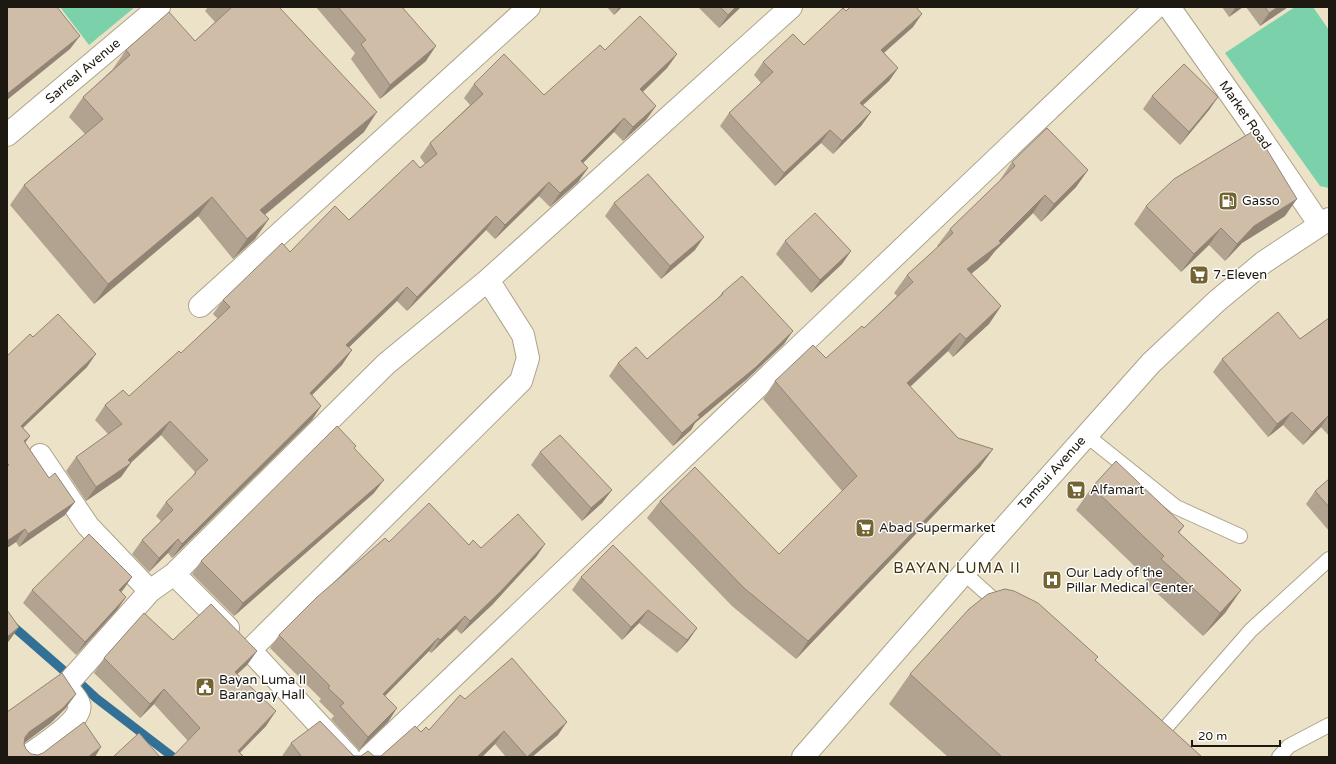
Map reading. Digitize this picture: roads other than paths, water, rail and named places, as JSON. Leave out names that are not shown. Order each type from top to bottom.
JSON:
[{"type":"street","name":"Sarreal Avenue","points":[[7,135],[159,7]]},
{"type":"street","points":[[200,306],[529,7]]},
{"type":"street","points":[[26,757],[72,723],[80,714],[79,704],[68,690],[68,682],[150,591],[174,574],[386,364],[488,280],[791,7]]},
{"type":"street","points":[[369,757],[1156,7]]},
{"type":"street","name":"Market Road","points":[[1169,7],[1324,222]]},
{"type":"street","name":"Tamsui Avenue","points":[[802,757],[964,572],[1151,363],[1217,301],[1264,262],[1324,222]]},
{"type":"street","points":[[250,650],[521,381],[528,358],[523,335],[488,280]]},
{"type":"street","points":[[40,455],[88,526],[150,591]]},
{"type":"street","points":[[174,574],[250,650],[349,757]]},
{"type":"lane","points":[[1086,435],[1176,507],[1240,536]]},
{"type":"lane","points":[[1142,734],[1157,748],[1251,630],[1329,559]]},
{"type":"lane","points":[[964,572],[1010,615]]},
{"type":"lane","points":[[1279,757],[1289,746],[1329,725]]},
{"type":"waterway","points":[[7,621],[63,670]]},
{"type":"waterway","points":[[82,685],[96,698],[173,757]]},
{"type":"place","name":"Gasso","points":[[1228,201]]},
{"type":"place","name":"7-Eleven","points":[[1199,275]]},
{"type":"place","name":"Alfamart","points":[[1076,490]]},
{"type":"place","name":"Abad Supermarket","points":[[865,528]]},
{"type":"place","name":"Our Lady of the Pillar Medical Center","points":[[1052,580]]},
{"type":"place","name":"Bayan Luma II Barangay Hall","points":[[205,687]]},
{"type":"district","name":"BAYAN LUMA II","points":[[957,568]]}]
